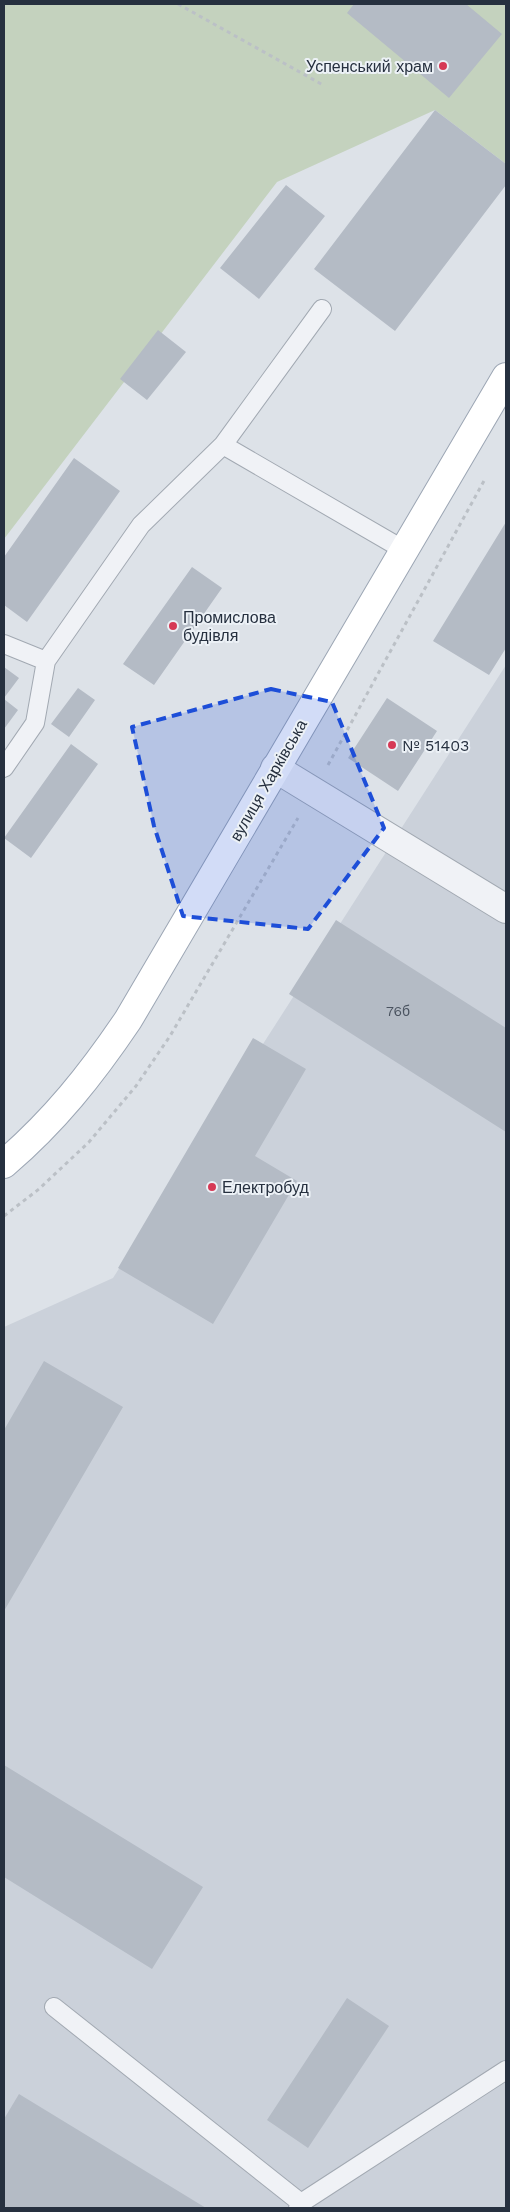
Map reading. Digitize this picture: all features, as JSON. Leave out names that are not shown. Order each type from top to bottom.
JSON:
[{"type":"main road","name":"вулиця Харківська","points":[[4,1164],[28,1144],[55,1116],[95,1069],[128,1020],[506,377]]},
{"type":"street","points":[[275,768],[506,909]]},
{"type":"lane","points":[[4,768],[35,723],[46,661],[141,524],[224,445],[322,309]]},
{"type":"lane","points":[[224,445],[404,550]]},
{"type":"lane","points":[[4,644],[46,661]]},
{"type":"lane","points":[[54,2007],[300,2206],[506,2070]]},
{"type":"path","points":[[178,4],[324,85]]},
{"type":"path","points":[[4,1216],[39,1190],[89,1142],[136,1086],[170,1036],[314,792],[488,475]]},
{"type":"highlighted area","points":[[271,689],[332,702],[384,828],[308,929],[183,916],[154,826],[132,727]]},
{"type":"shaded area","points":[[506,665],[506,2208],[4,2208],[4,1327],[113,1278]]},
{"type":"green space","points":[[4,4],[506,4],[506,164],[435,110],[277,182],[4,539]]},
{"type":"building","name":"Успенський храм","points":[[354,4],[466,4],[502,34],[449,98],[347,13]]},
{"type":"building","points":[[435,110],[506,164],[506,185],[395,331],[314,269]]},
{"type":"building","points":[[286,185],[325,216],[259,299],[220,268]]},
{"type":"building","points":[[158,330],[186,352],[147,400],[120,379]]},
{"type":"building","points":[[74,458],[120,491],[27,622],[4,605],[4,557]]},
{"type":"building","points":[[506,522],[506,648],[489,675],[433,641]]},
{"type":"building","name":"Промислова будівля","points":[[192,567],[222,588],[154,685],[123,664]]},
{"type":"building","points":[[4,667],[19,678],[4,698]]},
{"type":"building","points":[[78,688],[95,700],[69,737],[51,724]]},
{"type":"building","name":"№ 51403","points":[[387,698],[437,731],[398,791],[348,758]]},
{"type":"building","points":[[4,699],[18,710],[4,729]]},
{"type":"building","points":[[71,744],[98,764],[31,858],[4,838]]},
{"type":"building","points":[[336,920],[506,1028],[506,1132],[289,994]]},
{"type":"building","points":[[253,1038],[306,1069],[255,1156],[297,1181],[213,1324],[118,1268]]},
{"type":"building","points":[[44,1361],[123,1407],[4,1611],[4,1430]]},
{"type":"building","points":[[4,1765],[203,1887],[152,1969],[4,1877]]},
{"type":"building","points":[[347,1998],[389,2026],[308,2148],[267,2120]]},
{"type":"building","points":[[19,2094],[206,2208],[8,2208],[4,2206],[4,2119]]},
{"type":"place","name":"Успенський храм","points":[[443,66]]},
{"type":"place","name":"Промислова будівля","points":[[173,626]]},
{"type":"place","name":"№ 51403","points":[[392,745]]},
{"type":"place","name":"Електробуд","points":[[212,1187]]}]
